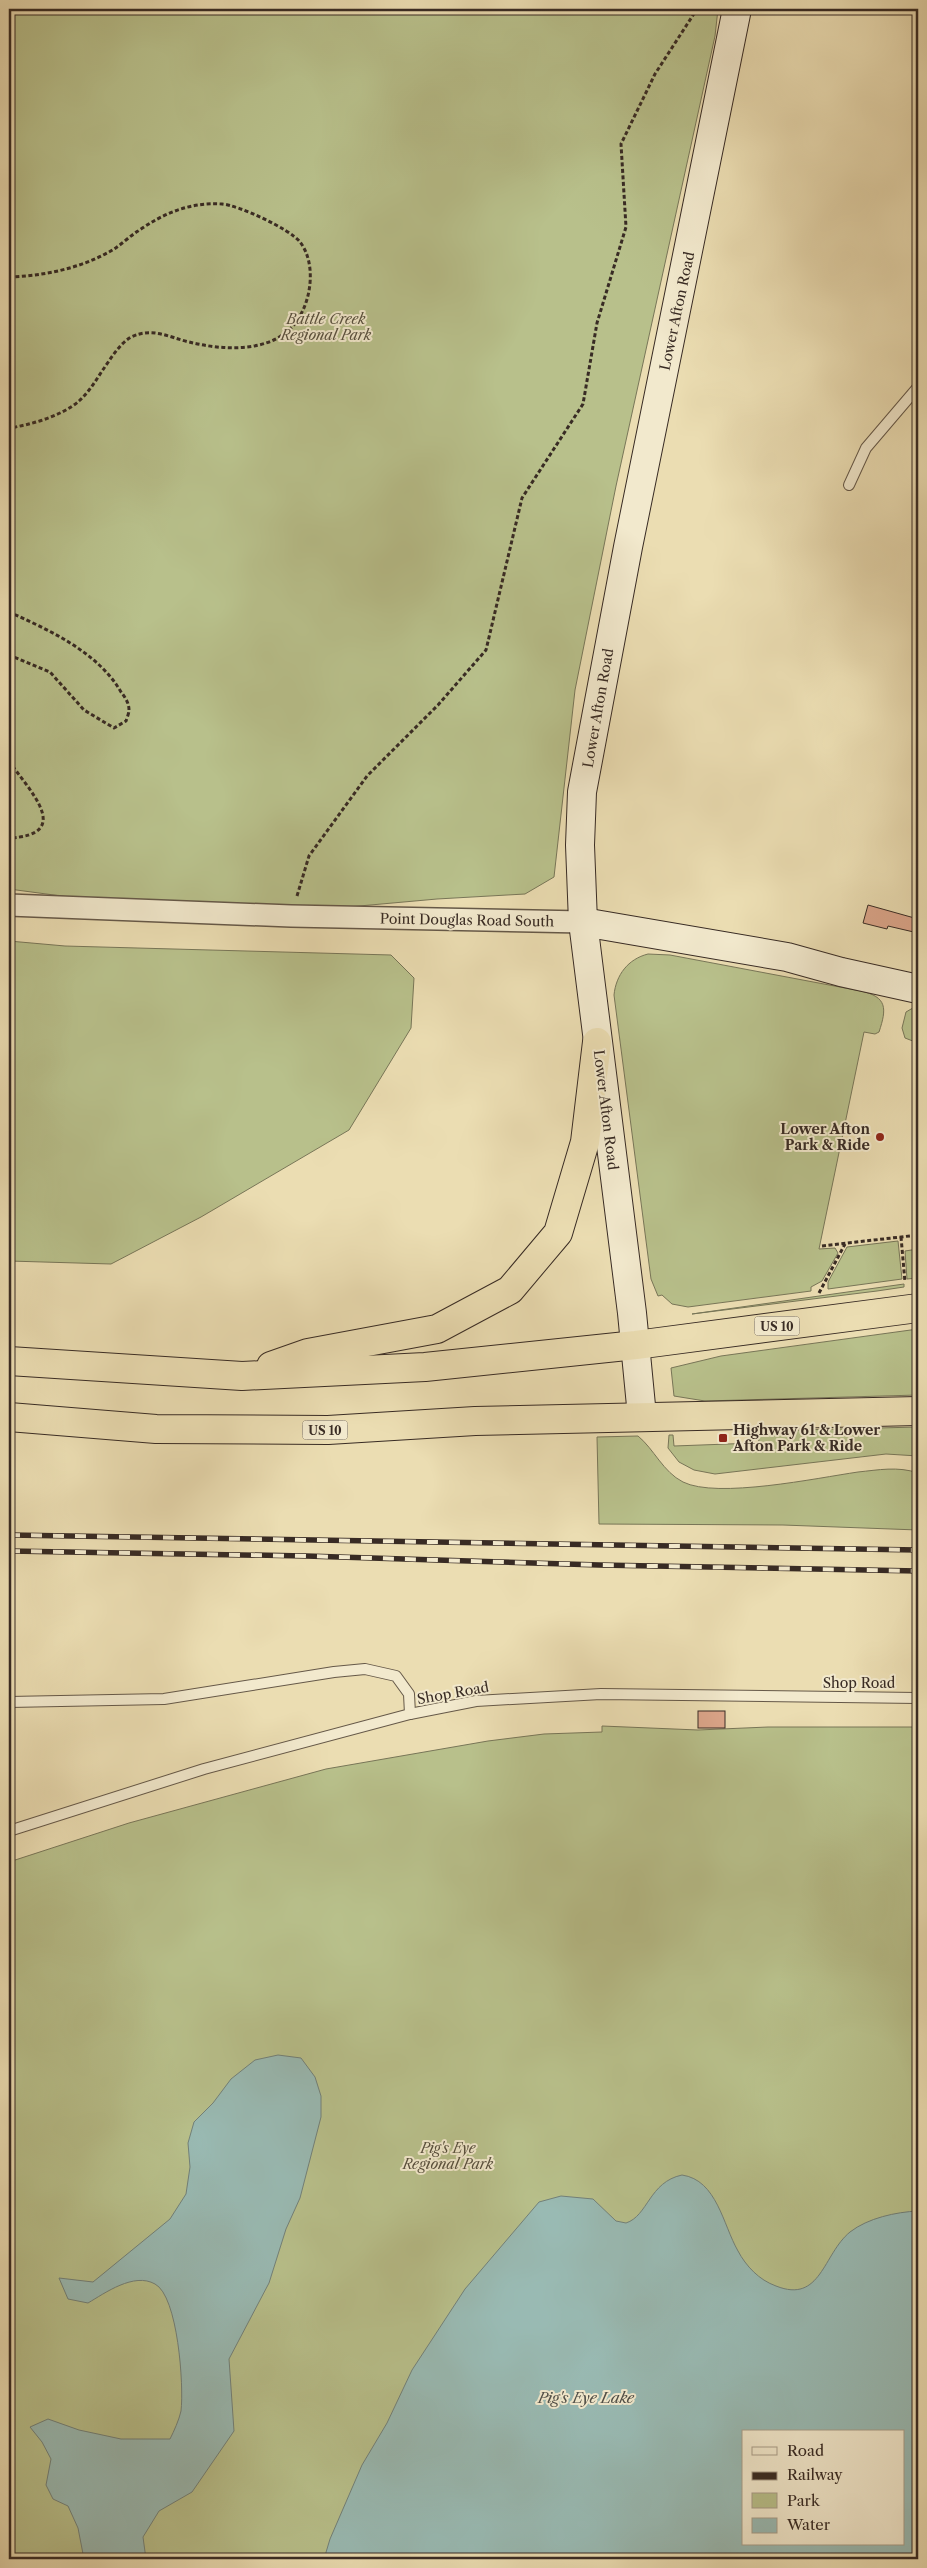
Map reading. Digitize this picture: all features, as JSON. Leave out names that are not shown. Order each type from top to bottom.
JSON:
[{"type":"highway","points":[[242,1376],[308,1353],[437,1329],[510,1290],[558,1233],[585,1142],[597,1042]]},
{"type":"highway","name":"US 10","points":[[9,1361],[242,1376],[425,1367],[636,1345],[918,1308]]},
{"type":"highway","name":"US 10","points":[[9,1417],[156,1429],[328,1430],[475,1421],[918,1411]]},
{"type":"main road","name":"Lower Afton Road","points":[[642,1416],[636,1345],[583,922],[580,845],[582,792],[628,548],[735,10]]},
{"type":"main road","name":"Point Douglas Road South","points":[[583,922],[786,957],[841,972],[918,989]]},
{"type":"street","name":"Point Douglas Road South","points":[[9,905],[291,916],[583,922]]},
{"type":"lane","points":[[849,485],[866,448],[918,387]]},
{"type":"lane","points":[[9,1702],[164,1699],[334,1672],[366,1669],[396,1676],[409,1694],[410,1714]]},
{"type":"lane","name":"Shop Road","points":[[9,1831],[204,1769],[410,1714],[476,1700],[601,1694],[918,1698]]},
{"type":"path","points":[[291,916],[309,856],[361,784],[438,704],[486,650],[522,498],[583,404],[597,323],[626,227],[621,144],[655,74],[697,9]]},
{"type":"path","points":[[9,276],[32,276],[74,266],[113,249],[166,213],[200,204],[224,204],[256,214],[299,241],[311,268],[311,284],[303,311],[290,329],[274,340],[252,346],[231,348],[205,345],[145,332],[128,339],[78,402],[55,415],[9,428]]},
{"type":"path","points":[[9,612],[45,628],[77,648],[102,667],[117,684],[127,702],[129,709],[126,721],[114,728],[94,717],[78,705],[50,672],[9,655]]},
{"type":"path","points":[[9,761],[40,803],[42,817],[40,827],[31,835],[9,838]]},
{"type":"path","points":[[822,1246],[918,1235]]},
{"type":"path","points":[[901,1237],[905,1282]]},
{"type":"path","points":[[819,1293],[846,1244]]},
{"type":"green space","name":"Battle Creek Regional Park","points":[[9,9],[718,9],[715,36],[616,486],[575,690],[554,877],[525,894],[437,899],[226,918],[9,889]]},
{"type":"green space","points":[[9,941],[65,946],[391,955],[414,978],[411,1028],[349,1130],[201,1217],[111,1264],[9,1261]]},
{"type":"green space","points":[[648,954],[670,955],[861,991],[876,997],[883,1005],[884,1010],[879,1032],[875,1034],[864,1032],[819,1249],[835,1248],[838,1253],[822,1281],[811,1287],[811,1291],[688,1307],[672,1304],[662,1295],[658,1296],[651,1279],[614,995],[617,981],[624,969],[641,956]]},
{"type":"green space","points":[[918,1005],[918,1043],[905,1038],[902,1028],[906,1012]]},
{"type":"green space","points":[[898,1241],[902,1279],[828,1289],[828,1282],[847,1247]]},
{"type":"green space","points":[[918,1249],[918,1278],[907,1279],[905,1251]]},
{"type":"green space","points":[[904,1284],[904,1287],[877,1291],[692,1314]]},
{"type":"green space","points":[[918,1329],[918,1395],[705,1401],[674,1396],[671,1368],[721,1356]]},
{"type":"green space","points":[[918,1427],[918,1456],[886,1454],[715,1474],[694,1470],[679,1462],[668,1448],[669,1435],[673,1435],[674,1446],[759,1443],[758,1431]]},
{"type":"green space","points":[[638,1436],[676,1478],[699,1487],[743,1488],[768,1486],[880,1470],[896,1469],[918,1473],[918,1530],[783,1525],[599,1524],[597,1437]]},
{"type":"green space","name":"Pig's Eye Regional Park","points":[[602,1726],[698,1730],[768,1727],[918,1727],[918,2559],[9,2559],[9,1862],[129,1823],[326,1769],[488,1741],[544,1734],[602,1732]]},
{"type":"water","points":[[278,2055],[301,2058],[315,2077],[321,2096],[321,2117],[300,2198],[286,2229],[269,2283],[229,2359],[234,2431],[192,2492],[159,2511],[143,2537],[146,2559],[84,2559],[78,2528],[68,2506],[53,2499],[46,2485],[51,2459],[42,2442],[30,2427],[48,2419],[79,2430],[121,2439],[170,2439],[181,2411],[180,2363],[178,2343],[169,2305],[163,2292],[155,2284],[138,2280],[129,2282],[111,2289],[88,2303],[68,2299],[59,2278],[93,2282],[170,2219],[186,2194],[190,2167],[188,2143],[194,2122],[213,2103],[231,2079],[255,2060]]},
{"type":"water","name":"Pig's Eye Lake","points":[[682,2175],[694,2179],[703,2185],[718,2205],[738,2251],[749,2267],[770,2283],[791,2290],[803,2288],[812,2283],[841,2241],[857,2227],[882,2217],[918,2211],[918,2559],[324,2559],[330,2539],[362,2465],[387,2423],[412,2370],[465,2289],[539,2202],[561,2196],[593,2199],[616,2221],[626,2223],[639,2214],[662,2184]]},
{"type":"building","points":[[868,905],[918,919],[918,933],[888,926],[887,929],[863,923]]},
{"type":"building","points":[[698,1711],[725,1711],[725,1728],[698,1728]]},
{"type":"railway","points":[[9,1535],[918,1550]]},
{"type":"railway","points":[[9,1551],[306,1556],[599,1565],[918,1571]]},
{"type":"place","name":"Lower Afton Park & Ride","points":[[880,1137]]},
{"type":"place","name":"Highway 61 & Lower Afton Park & Ride","points":[[723,1438]]}]
